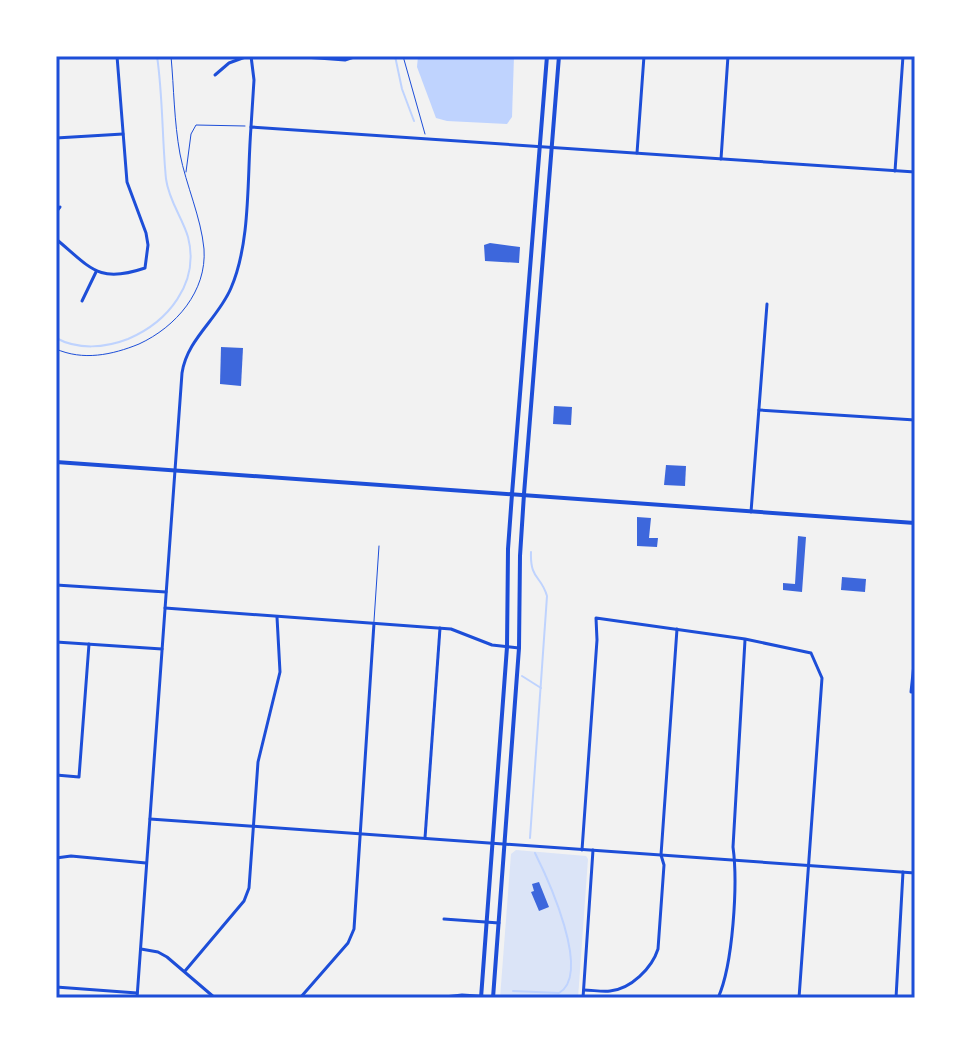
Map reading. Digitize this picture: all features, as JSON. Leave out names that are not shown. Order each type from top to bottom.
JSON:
[{"type":"main road","points":[[481,997],[507,647],[512,494],[547,56]]},
{"type":"main road","points":[[493,998],[519,648],[524,494],[559,56]]},
{"type":"main road","points":[[56,462],[915,523]]},
{"type":"street","points":[[56,239],[96,272],[108,276],[123,276],[145,268],[146,233],[127,182],[117,56]]},
{"type":"street","points":[[56,987],[137,995],[184,362],[192,344],[229,294],[240,260],[254,80],[249,56],[229,63],[215,75]]},
{"type":"street","points":[[291,56],[345,60],[357,56]]},
{"type":"street","points":[[637,153],[644,56]]},
{"type":"street","points":[[721,159],[728,56]]},
{"type":"street","points":[[895,171],[903,56]]},
{"type":"street","points":[[251,125],[427,140],[915,172]]},
{"type":"street","points":[[56,138],[123,134]]},
{"type":"street","points":[[82,301],[96,272]]},
{"type":"street","points":[[751,512],[767,304]]},
{"type":"street","points":[[759,410],[915,420]]},
{"type":"street","points":[[56,585],[166,592]]},
{"type":"street","points":[[165,608],[440,628],[461,631],[487,643],[519,648]]},
{"type":"street","points":[[185,971],[244,901],[249,888],[258,762],[280,672],[277,617]]},
{"type":"street","points":[[582,850],[596,618],[745,639],[811,653],[822,678],[799,998]]},
{"type":"street","points":[[300,998],[348,943],[354,929],[374,623]]},
{"type":"street","points":[[425,838],[440,628]]},
{"type":"street","points":[[584,990],[623,988],[641,975],[654,960],[658,949],[664,865],[661,855],[677,629]]},
{"type":"street","points":[[718,998],[728,968],[737,869],[733,847],[745,639]]},
{"type":"street","points":[[56,642],[162,649]]},
{"type":"street","points":[[56,775],[79,777],[89,644]]},
{"type":"street","points":[[915,655],[911,692],[915,692]]},
{"type":"street","points":[[150,819],[915,873]]},
{"type":"street","points":[[583,998],[593,850]]},
{"type":"street","points":[[56,858],[71,856],[146,863]]},
{"type":"street","points":[[896,998],[903,872]]},
{"type":"street","points":[[444,919],[499,923]]},
{"type":"street","points":[[141,949],[158,952],[215,998]]},
{"type":"street","points":[[436,998],[493,998]]},
{"type":"lane","points":[[374,623],[379,546]]},
{"type":"path","points":[[56,349],[86,356],[121,351],[162,330],[187,306],[200,280],[204,253],[175,129],[171,56]]},
{"type":"path","points":[[403,56],[427,140]]},
{"type":"path","points":[[184,173],[187,171],[191,134],[196,125],[251,125]]},
{"type":"shaded area","points":[[516,850],[586,856],[588,859],[578,998],[500,998],[511,854]]},
{"type":"water","points":[[418,56],[514,56],[512,117],[507,124],[436,118],[417,67]]},
{"type":"building","points":[[484,245],[520,247],[519,263],[485,261]]},
{"type":"building","points":[[221,347],[243,348],[241,386],[220,384]]},
{"type":"building","points":[[554,406],[572,407],[571,425],[553,424]]},
{"type":"building","points":[[666,465],[686,466],[685,486],[664,485]]},
{"type":"building","points":[[637,517],[651,518],[649,538],[658,538],[657,547],[637,546]]},
{"type":"building","points":[[798,536],[806,537],[802,592],[783,590],[783,583],[795,584]]},
{"type":"building","points":[[842,577],[866,579],[865,592],[841,590]]},
{"type":"building","points":[[539,882],[549,907],[539,911],[531,892],[534,891],[532,884]]},
{"type":"waterway","points":[[56,338],[92,346],[128,339],[143,332],[168,311],[185,285],[191,254],[188,237],[166,179],[157,56]]},
{"type":"waterway","points":[[395,56],[402,89],[414,121]]},
{"type":"waterway","points":[[530,838],[547,596],[532,568],[531,552]]},
{"type":"waterway","points":[[522,676],[541,688]]},
{"type":"waterway","points":[[513,991],[559,993],[568,983],[571,967],[564,926],[535,853]]}]
